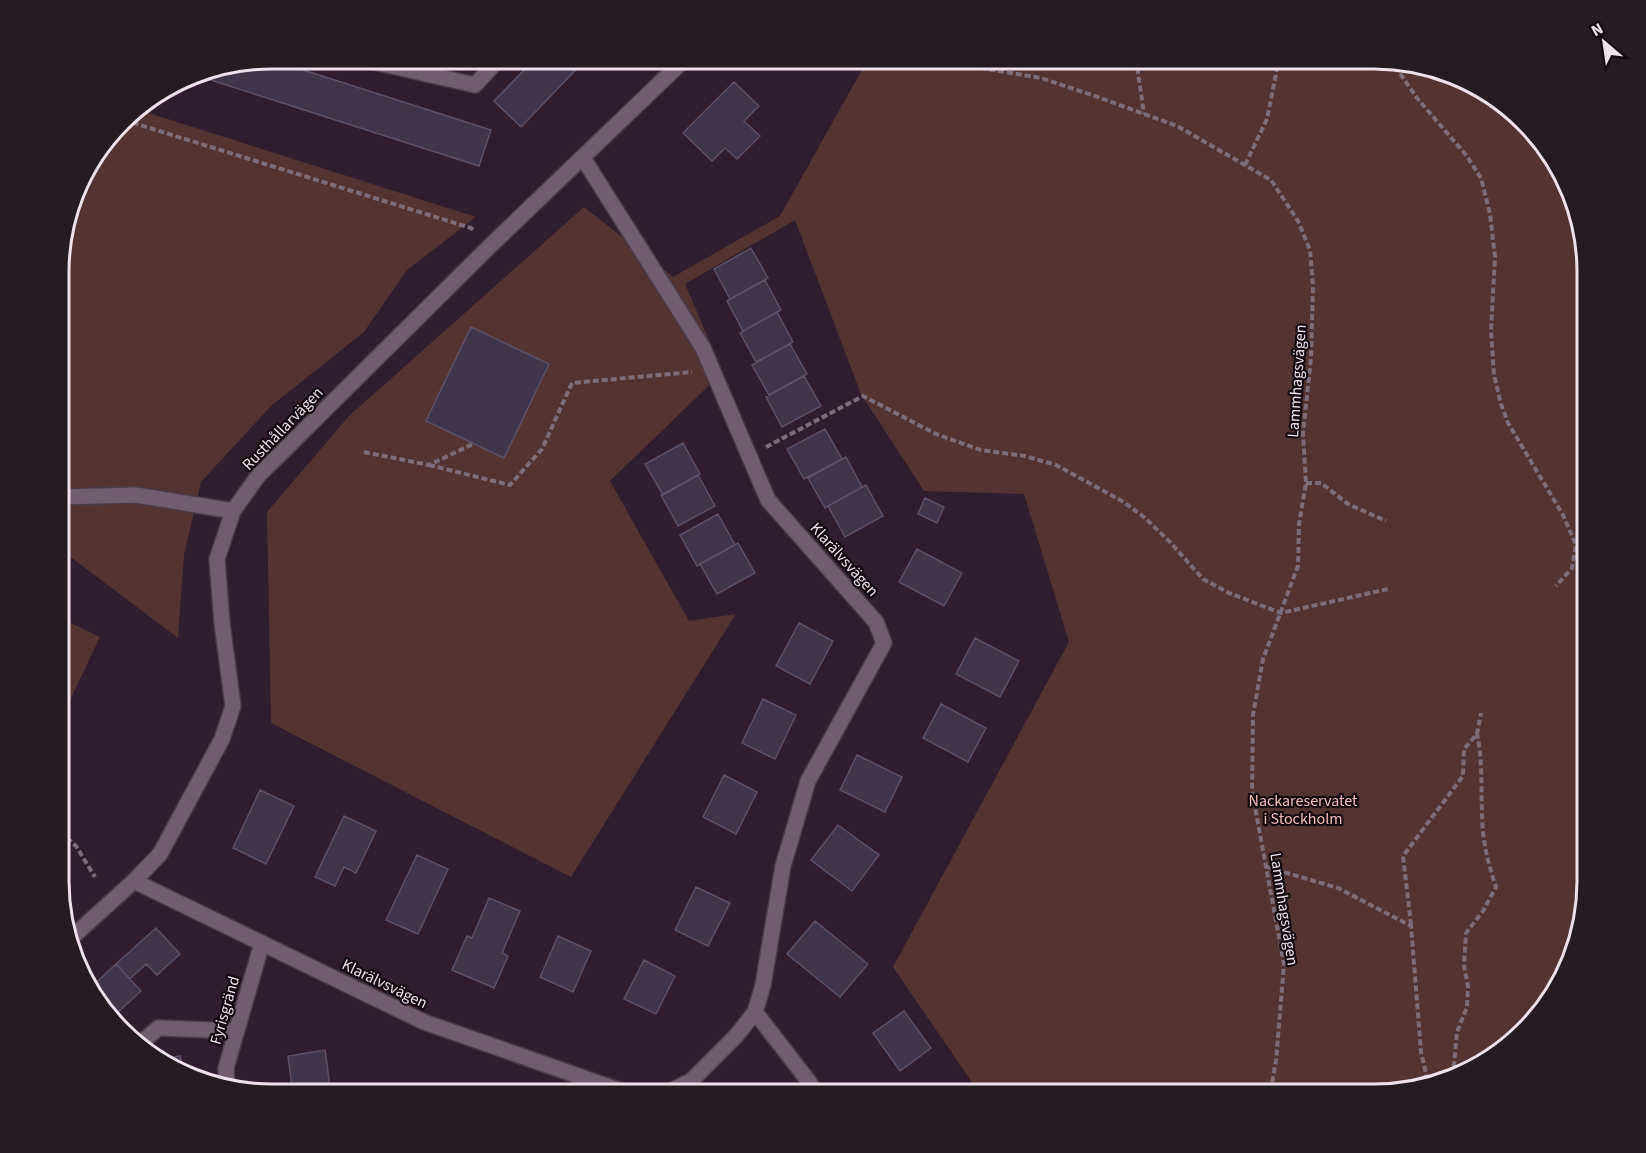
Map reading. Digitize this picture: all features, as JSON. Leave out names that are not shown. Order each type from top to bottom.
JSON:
[{"type":"street","points":[[407,69],[475,85],[489,69]]},
{"type":"street","name":"Rusthållarvägen","points":[[76,934],[160,854],[222,739],[232,706],[217,560],[233,511],[258,476],[491,245],[675,69]]},
{"type":"street","name":"Klarälvsvägen","points":[[584,158],[704,348],[768,500],[876,622],[884,643],[808,781],[783,866],[763,985],[755,1012],[736,1036],[691,1081],[685,1084]]},
{"type":"street","points":[[69,497],[136,495],[233,511]]},
{"type":"street","name":"Klarälvsvägen","points":[[134,881],[424,1022],[601,1084]]},
{"type":"street","name":"Fyrisgränd","points":[[226,1078],[226,1068],[262,943]]},
{"type":"street","points":[[755,1012],[810,1084]]},
{"type":"street","points":[[145,1040],[158,1028],[237,1031]]},
{"type":"path","name":"Lammhagsvägen","points":[[987,69],[1041,78],[1177,126],[1271,180],[1298,221],[1310,250],[1313,286],[1311,358],[1303,434],[1306,483],[1299,524],[1298,566],[1263,659],[1253,715],[1252,791],[1284,964],[1276,1061],[1272,1084]]},
{"type":"path","points":[[1137,69],[1144,114]]},
{"type":"path","points":[[1245,165],[1267,119],[1277,69]]},
{"type":"path","points":[[1398,71],[1417,98],[1466,155],[1481,178],[1490,214],[1495,257],[1491,330],[1494,375],[1501,404],[1509,423],[1563,515],[1576,545],[1572,568],[1556,586]]},
{"type":"path","points":[[134,123],[471,228],[491,245]]},
{"type":"path","points":[[364,452],[510,485],[542,449],[572,383],[714,372]]},
{"type":"path","points":[[750,456],[862,396],[936,434],[981,450],[1025,456],[1056,465],[1122,501],[1144,517],[1203,579],[1228,593],[1281,613],[1388,589]]},
{"type":"path","points":[[429,465],[473,444]]},
{"type":"path","points":[[1306,483],[1321,483],[1348,504],[1386,521]]},
{"type":"path","points":[[1454,1068],[1457,1032],[1467,1007],[1468,986],[1464,966],[1466,933],[1483,911],[1496,887],[1487,860],[1483,831],[1482,756],[1477,735],[1481,713]]},
{"type":"path","points":[[1423,1078],[1427,1076],[1421,1052],[1403,856],[1463,776],[1464,749],[1477,735]]},
{"type":"path","points":[[69,840],[76,846],[95,877]]},
{"type":"path","points":[[1267,867],[1338,888],[1411,926]]},
{"type":"green space","name":"Nackareservatet i Stockholm","points":[[862,69],[1387,69],[1414,73],[1452,84],[1498,111],[1518,128],[1543,159],[1556,182],[1570,219],[1577,259],[1577,894],[1573,921],[1556,971],[1543,994],[1518,1025],[1487,1050],[1452,1069],[1400,1082],[1374,1084],[973,1084],[893,967],[1069,642],[1024,494],[924,491],[861,394],[795,220],[685,284],[723,372],[610,481],[689,621],[736,614],[571,877],[271,723],[267,512],[349,416],[584,207],[673,277],[780,216]]},
{"type":"green space","points":[[147,112],[476,217],[407,270],[364,332],[271,406],[201,482],[184,555],[178,638],[69,556],[69,272],[71,246],[84,194],[103,159],[128,128]]},
{"type":"green space","points":[[69,622],[100,637],[69,702]]},
{"type":"building","points":[[300,69],[491,130],[479,166],[209,79],[246,71]]},
{"type":"building","points":[[525,69],[576,69],[521,127],[494,101]]},
{"type":"building","points":[[734,82],[759,106],[744,121],[760,136],[737,159],[725,148],[712,161],[683,133]]},
{"type":"building","points":[[751,248],[768,278],[730,299],[714,269]]},
{"type":"building","points":[[765,280],[781,310],[743,331],[727,301]]},
{"type":"building","points":[[777,312],[793,342],[756,362],[740,333]]},
{"type":"building","points":[[471,327],[549,364],[504,458],[426,421]]},
{"type":"building","points":[[790,344],[807,374],[769,395],[752,365]]},
{"type":"building","points":[[804,376],[821,406],[782,427],[766,397]]},
{"type":"building","points":[[825,429],[842,459],[804,479],[787,449]]},
{"type":"building","points":[[683,443],[700,474],[663,495],[645,464]]},
{"type":"building","points":[[846,457],[862,487],[825,508],[808,478]]},
{"type":"building","points":[[698,475],[715,506],[678,526],[661,495]]},
{"type":"building","points":[[866,485],[883,516],[845,537],[828,506]]},
{"type":"building","points":[[925,498],[944,507],[937,523],[918,514]]},
{"type":"building","points":[[718,514],[735,545],[697,566],[680,535]]},
{"type":"building","points":[[738,543],[755,573],[717,594],[700,564]]},
{"type":"building","points":[[917,549],[962,573],[944,606],[899,582]]},
{"type":"building","points":[[799,623],[833,641],[810,684],[776,666]]},
{"type":"building","points":[[975,638],[1019,661],[1000,697],[956,674]]},
{"type":"building","points":[[763,699],[796,715],[775,759],[742,743]]},
{"type":"building","points":[[941,704],[986,728],[968,762],[923,738]]},
{"type":"building","points":[[857,755],[902,777],[885,812],[840,790]]},
{"type":"building","points":[[724,775],[757,792],[736,834],[703,817]]},
{"type":"building","points":[[260,790],[294,806],[266,864],[233,848]]},
{"type":"building","points":[[344,816],[376,831],[356,873],[344,867],[335,886],[315,877]]},
{"type":"building","points":[[838,825],[879,855],[852,891],[811,860]]},
{"type":"building","points":[[417,855],[448,869],[418,934],[386,920]]},
{"type":"building","points":[[696,887],[730,903],[708,946],[675,930]]},
{"type":"building","points":[[489,898],[520,911],[502,953],[508,956],[494,988],[452,970],[467,936],[472,938]]},
{"type":"building","points":[[815,921],[868,964],[840,997],[787,954]]},
{"type":"building","points":[[156,928],[180,954],[157,975],[146,964],[130,979],[116,964]]},
{"type":"building","points":[[558,936],[591,951],[573,992],[540,977]]},
{"type":"building","points":[[644,960],[675,976],[656,1014],[624,999]]},
{"type":"building","points":[[116,964],[141,991],[117,1013],[96,982]]},
{"type":"building","points":[[904,1011],[931,1048],[900,1071],[873,1033]]},
{"type":"building","points":[[325,1050],[330,1084],[292,1084],[288,1056]]},
{"type":"building","points":[[180,1056],[182,1063],[171,1058]]}]
